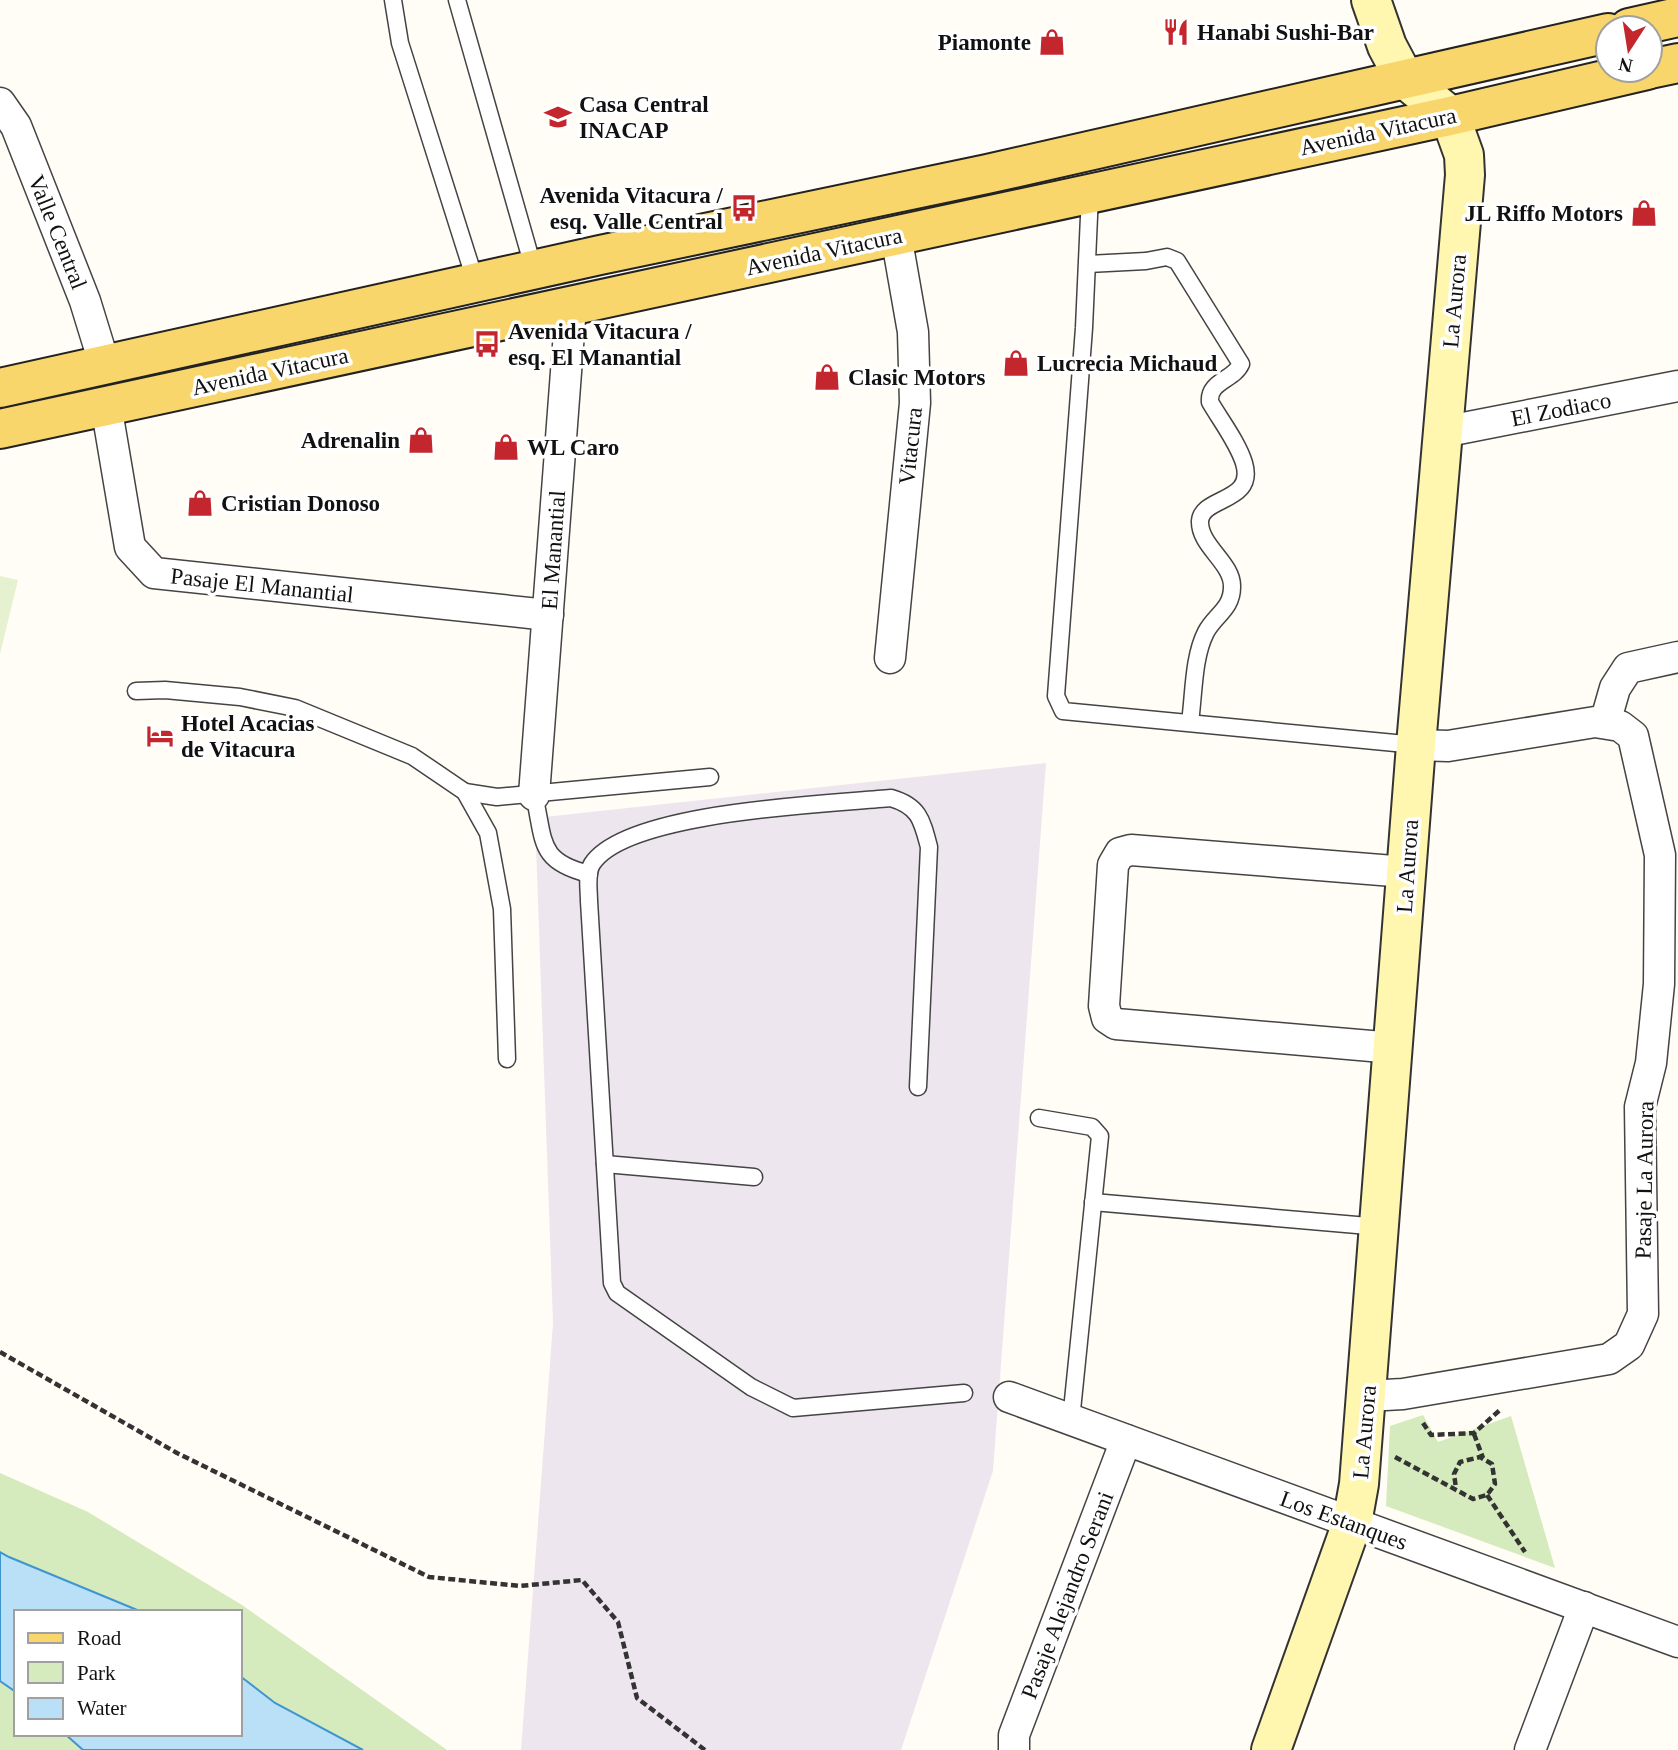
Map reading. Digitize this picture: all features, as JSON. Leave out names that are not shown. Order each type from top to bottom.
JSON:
[{"type":"main road","name":"Avenida Vitacura","points":[[0,388],[600,255],[987,174],[1594,36]]},
{"type":"main road","name":"Avenida Vitacura","points":[[0,429],[1450,116],[1594,83]]},
{"type":"main road","points":[[571,306],[580,281],[600,255]]},
{"type":"street","points":[[1371,0],[1387,46],[1404,78],[1450,116]]},
{"type":"street","name":"Valle Central","points":[[0,103],[16,126],[85,301],[105,366]]},
{"type":"street","name":"La Aurora","points":[[1271,1750],[1352,1523],[1367,1396],[1416,745],[1465,175],[1464,155],[1450,116]]},
{"type":"street","name":"Vitacura","points":[[890,658],[915,403],[913,332],[896,235]]},
{"type":"street","name":"El Manantial","points":[[534,795],[571,306]]},
{"type":"street","name":"El Zodiaco","points":[[1443,432],[1678,386]]},
{"type":"street","name":"Pasaje El Manantial","points":[[106,405],[130,547],[154,573],[548,615]]},
{"type":"street","points":[[1416,745],[1448,746],[1595,722],[1605,723],[1615,688],[1628,668],[1678,657]]},
{"type":"street","name":"Pasaje La Aurora","points":[[1367,1396],[1403,1394],[1609,1359],[1629,1345],[1643,1314],[1640,1107],[1651,1063],[1659,984],[1660,855],[1633,736],[1620,726],[1605,723]]},
{"type":"street","points":[[1394,1048],[1116,1024],[1107,1018],[1104,1006],[1113,865],[1120,853],[1131,850],[1406,872]]},
{"type":"street","name":"Los Estanques","points":[[1009,1397],[1678,1642]]},
{"type":"street","name":"Pasaje Alejandro Serani","points":[[1014,1750],[1014,1735],[1126,1440]]},
{"type":"street","points":[[1530,1750],[1584,1607]]},
{"type":"lane","points":[[393,0],[400,43],[476,283]]},
{"type":"lane","points":[[457,0],[534,270]]},
{"type":"lane","points":[[1090,194],[1088,264],[1056,696],[1063,711],[1416,745]]},
{"type":"lane","points":[[1088,264],[1146,261],[1167,257],[1177,261],[1241,364],[1238,370],[1213,387],[1209,395],[1210,402],[1244,463],[1246,475],[1240,490],[1203,512],[1200,520],[1202,533],[1232,579],[1233,591],[1228,607],[1207,630],[1201,648],[1190,722]]},
{"type":"lane","points":[[135,691],[165,690],[240,696],[295,708],[412,756],[465,792],[497,797],[710,777]]},
{"type":"lane","points":[[465,792],[488,833],[502,909],[507,1059]]},
{"type":"lane","points":[[534,795],[548,855],[564,868],[589,874]]},
{"type":"lane","points":[[918,1087],[929,846],[920,814],[907,803],[891,798],[747,811],[638,832],[612,847],[593,863],[589,874],[605,1164],[612,1283],[617,1293],[761,1393],[793,1408],[964,1393]]},
{"type":"lane","points":[[1039,1118],[1092,1127],[1100,1136],[1070,1420]]},
{"type":"lane","points":[[605,1164],[754,1177]]},
{"type":"lane","points":[[1093,1202],[1380,1227]]},
{"type":"path","points":[[0,1352],[177,1453],[429,1577],[520,1586],[582,1580],[618,1622],[637,1698],[705,1750]]},
{"type":"path","points":[[1474,1433],[1484,1459]]},
{"type":"path","points":[[1386,1450],[1436,1481],[1456,1488],[1473,1499],[1487,1495],[1496,1477],[1492,1464],[1473,1456],[1460,1462],[1454,1474],[1456,1488]]},
{"type":"path","points":[[1487,1495],[1535,1568],[1541,1592]]},
{"type":"shaded area","points":[[1046,763],[993,1471],[901,1750],[521,1750],[553,1323],[535,818]]},
{"type":"green space","points":[[0,576],[18,580],[0,654]]},
{"type":"green space","points":[[1423,1415],[1438,1442],[1511,1416],[1555,1568],[1386,1506],[1390,1426]]},
{"type":"green space","points":[[0,1473],[88,1512],[242,1605],[447,1750],[0,1750]]},
{"type":"water","points":[[0,1552],[137,1610],[14,1610],[14,1691],[0,1681]]},
{"type":"water","points":[[242,1678],[275,1703],[363,1750],[83,1750],[67,1736],[242,1736]]},
{"type":"place","name":"Hanabi Sushi-Bar","points":[[1176,32]]},
{"type":"place","name":"Piamonte","points":[[1052,42]]},
{"type":"place","name":"Casa Central INACAP","points":[[558,117]]},
{"type":"place","name":"Avenida Vitacura / esq. Valle Central","points":[[744,208]]},
{"type":"place","name":"JL Riffo Motors","points":[[1644,213]]},
{"type":"place","name":"Avenida Vitacura / esq. El Manantial","points":[[487,344]]},
{"type":"place","name":"Lucrecia Michaud","points":[[1016,363]]},
{"type":"place","name":"Clasic Motors","points":[[827,377]]},
{"type":"place","name":"Adrenalin","points":[[421,440]]},
{"type":"place","name":"WL Caro","points":[[506,447]]},
{"type":"place","name":"Cristian Donoso","points":[[200,503]]},
{"type":"place","name":"Hotel Acacias de Vitacura","points":[[160,736]]}]
